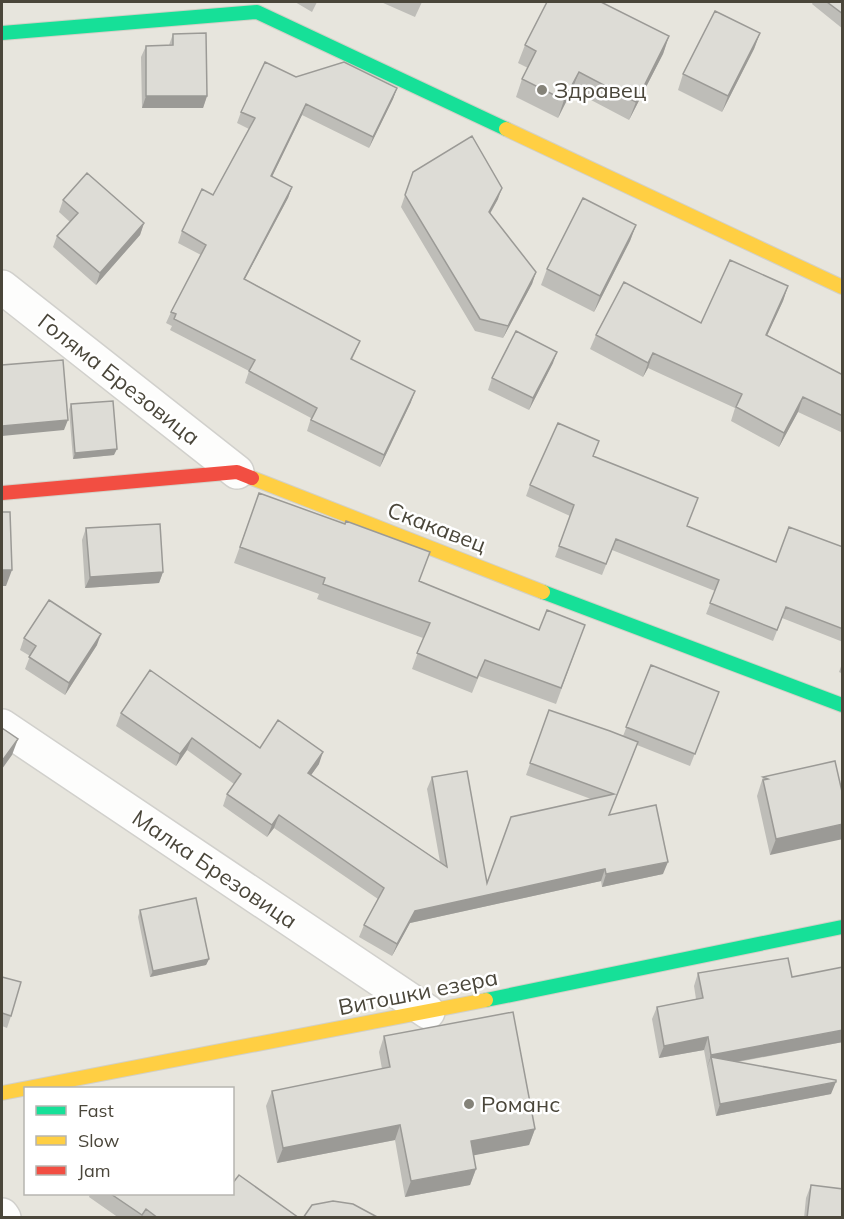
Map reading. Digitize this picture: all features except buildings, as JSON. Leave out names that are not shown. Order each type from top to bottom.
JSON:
[{"type":"street","points":[[2,33],[254,7],[843,287]]},
{"type":"street","name":"Голяма Брезовица","points":[[2,287],[237,472]]},
{"type":"street","name":"Скакавец","points":[[2,493],[237,472],[649,633],[843,705]]},
{"type":"street","name":"Малка Брезовица","points":[[2,726],[428,1012]]},
{"type":"street","name":"Витошки езера","points":[[34,1087],[428,1012],[843,927]]},
{"type":"street","name":"Витошки езера","points":[[2,1093],[24,1089]]},
{"type":"shaded area","points":[[2,2],[842,2],[842,1217],[2,1218]]},
{"type":"traffic: fast","points":[[2,33],[257,12],[506,129]]},
{"type":"traffic: fast","points":[[543,592],[842,705]]},
{"type":"traffic: fast","points":[[486,1000],[842,927]]},
{"type":"traffic: slow","points":[[506,129],[842,287]]},
{"type":"traffic: slow","points":[[252,478],[543,592]]},
{"type":"traffic: slow","points":[[33,1087],[486,1000]]},
{"type":"traffic: slow","points":[[2,1093],[24,1089]]},
{"type":"traffic: jam","points":[[2,493],[237,472],[252,478]]},
{"type":"place","name":"Здравец","points":[[542,90]]},
{"type":"place","name":"Романс","points":[[469,1104]]}]
